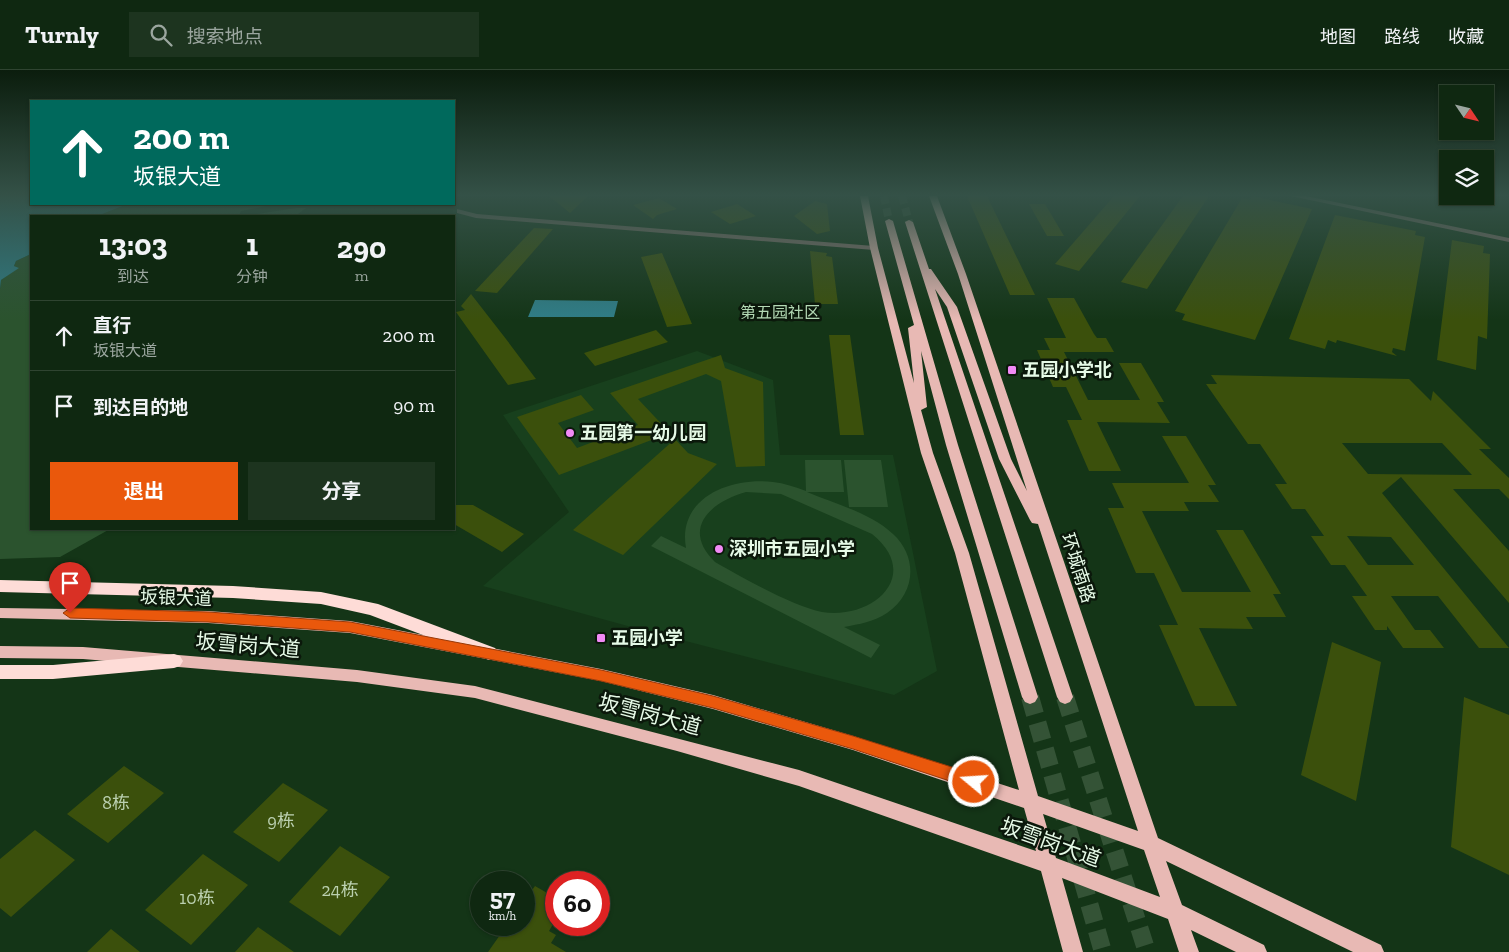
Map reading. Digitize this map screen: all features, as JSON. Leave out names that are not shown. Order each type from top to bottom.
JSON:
[{"type":"highway","points":[[0,586],[232,592],[321,598],[372,609],[489,653]]},
{"type":"highway","points":[[0,672],[53,672],[174,661]]},
{"type":"main road","points":[[872,237],[927,453],[962,553],[1033,802],[1073,952]]},
{"type":"main road","points":[[894,237],[952,445],[1030,697]]},
{"type":"main road","points":[[913,237],[1065,697]]},
{"type":"main road","name":"环城南路","points":[[948,237],[1054,556],[1189,952]]},
{"type":"main road","points":[[920,260],[952,307],[1005,459],[1054,556]]},
{"type":"main road","points":[[908,288],[927,453]]},
{"type":"main road","name":"坂银大道","points":[[0,613],[208,617],[350,627]]},
{"type":"main road","name":"坂雪岗大道","points":[[350,627],[601,675],[713,702],[853,743],[1033,802],[1151,844],[1374,952]]},
{"type":"main road","name":"坂雪岗大道","points":[[0,652],[83,653],[357,676],[475,692],[677,744],[799,778],[1048,864],[1175,912],[1257,952]]},
{"type":"street","points":[[739,237],[874,248]]},
{"type":"street","points":[[1495,237],[1509,240]]},
{"type":"shaded area","points":[[30,254],[30,530],[108,530],[60,557],[0,559],[0,289],[1,280],[18,268],[14,266],[16,261]]},
{"type":"shaded area","name":"深圳市五园小学","points":[[697,351],[773,380],[780,455],[893,455],[937,671],[894,695],[635,628],[483,586],[569,512],[503,415]]},
{"type":"shaded area","points":[[805,460],[841,460],[844,492],[807,492],[874,520],[893,534],[907,553],[910,575],[904,595],[897,605],[877,619],[844,627],[880,645],[871,658],[651,546],[661,536],[686,548],[685,531],[690,516],[698,504],[710,494],[724,488],[740,483],[757,481],[785,484],[806,491]],"holes":[[[746,492],[781,494],[872,534],[887,549],[893,565],[892,579],[885,591],[874,602],[858,609],[841,613],[810,609],[782,598],[715,562],[705,550],[700,539],[700,528],[704,518],[711,510],[721,503]]]},
{"type":"shaded area","points":[[844,460],[881,460],[888,507],[849,507]]},
{"type":"water","points":[[0,237],[30,237],[30,254],[16,261],[14,266],[19,268],[1,280],[0,289]]},
{"type":"water","points":[[535,300],[618,301],[614,317],[528,317]]},
{"type":"building","points":[[525,237],[546,237],[497,293],[475,291]]},
{"type":"building","points":[[985,237],[1007,237],[1035,295],[1010,295]]},
{"type":"building","points":[[1078,237],[1107,237],[1079,271],[1055,264]]},
{"type":"building","points":[[1153,237],[1182,237],[1147,289],[1121,282]]},
{"type":"building","points":[[1219,237],[1300,237],[1255,340],[1182,320],[1185,314],[1175,311]]},
{"type":"building","points":[[1327,237],[1425,237],[1405,351],[1393,348],[1392,352],[1397,356],[1337,340],[1336,343],[1328,340],[1325,349],[1289,339]]},
{"type":"building","points":[[1452,240],[1484,246],[1483,253],[1490,254],[1487,339],[1478,336],[1476,370],[1437,360]]},
{"type":"building","points":[[810,251],[827,253],[826,256],[832,257],[838,304],[815,304]]},
{"type":"building","points":[[662,253],[692,324],[667,327],[641,257]]},
{"type":"building","points":[[471,294],[536,379],[508,385],[456,312],[465,310],[461,306]]},
{"type":"building","points":[[1047,298],[1074,298],[1094,334],[1097,338],[1106,338],[1114,352],[1064,352],[1088,400],[1140,400],[1119,363],[1141,363],[1164,402],[1157,402],[1170,423],[1097,422],[1121,471],[1089,471],[1067,420],[1082,420],[1066,387],[1053,387],[1037,350],[1050,350],[1044,338],[1066,338]]},
{"type":"building","points":[[656,330],[668,342],[595,366],[584,353]]},
{"type":"building","points":[[829,335],[850,335],[864,435],[840,435]]},
{"type":"building","points":[[721,355],[725,368],[763,382],[765,466],[736,467],[721,381],[706,374],[638,399],[670,433],[559,475],[517,417],[581,395],[594,410],[558,423],[577,448],[638,425],[610,393]]},
{"type":"building","points":[[1211,375],[1409,379],[1431,401],[1433,391],[1491,449],[1479,449],[1509,478],[1509,499],[1499,489],[1453,489],[1509,551],[1509,603],[1401,477],[1382,493],[1509,648],[1479,648],[1438,596],[1391,596],[1415,630],[1430,630],[1444,648],[1403,648],[1387,626],[1387,630],[1375,630],[1352,596],[1367,596],[1345,565],[1331,565],[1311,536],[1324,536],[1305,509],[1292,509],[1275,484],[1287,484],[1260,444],[1248,444],[1206,384],[1217,384]],"holes":[[[1342,443],[1442,443],[1472,475],[1368,474]],[[1347,536],[1391,537],[1414,565],[1368,565]]]},
{"type":"building","points":[[1162,436],[1186,436],[1216,485],[1208,485],[1219,502],[1184,502],[1189,511],[1142,511],[1182,592],[1251,592],[1216,530],[1243,530],[1281,594],[1273,594],[1286,617],[1246,617],[1253,629],[1199,628],[1237,706],[1195,706],[1159,625],[1178,625],[1154,573],[1136,573],[1108,508],[1124,508],[1112,483],[1189,483]]},
{"type":"building","points":[[675,439],[688,453],[717,464],[623,555],[573,530]]},
{"type":"building","points":[[455,505],[473,505],[524,534],[502,552],[455,525]]},
{"type":"building","points":[[1332,642],[1381,662],[1356,801],[1301,775]]},
{"type":"building","points":[[1464,697],[1509,715],[1509,875],[1451,847]]},
{"type":"building","points":[[124,766],[164,793],[108,843],[67,814]]},
{"type":"building","points":[[283,783],[328,810],[279,862],[233,832]]},
{"type":"building","points":[[35,830],[75,860],[11,917],[0,908],[0,859]]},
{"type":"building","points":[[340,846],[390,877],[340,936],[289,902]]},
{"type":"building","points":[[203,854],[248,885],[191,945],[145,910]]},
{"type":"building","points":[[535,886],[545,892],[545,936],[555,936],[551,943],[566,952],[488,952],[499,936],[535,936]]},
{"type":"building","points":[[258,927],[294,952],[235,952]]},
{"type":"building","points":[[111,929],[140,952],[87,952]]},
{"type":"tunnel","points":[[1030,697],[1103,952]]},
{"type":"tunnel","points":[[1065,697],[1147,952]]},
{"type":"place","name":"五园小学北","points":[[1012,370]]},
{"type":"place","name":"五园第一幼儿园","points":[[570,433]]},
{"type":"place","name":"深圳市五园小学","points":[[719,549]]},
{"type":"place","name":"五园小学","points":[[601,638]]},
{"type":"district","name":"第五园社区","points":[[780,312]]},
{"type":"route","points":[[70,613],[208,617],[350,627],[601,675],[713,702],[853,743],[974,782]]}]
